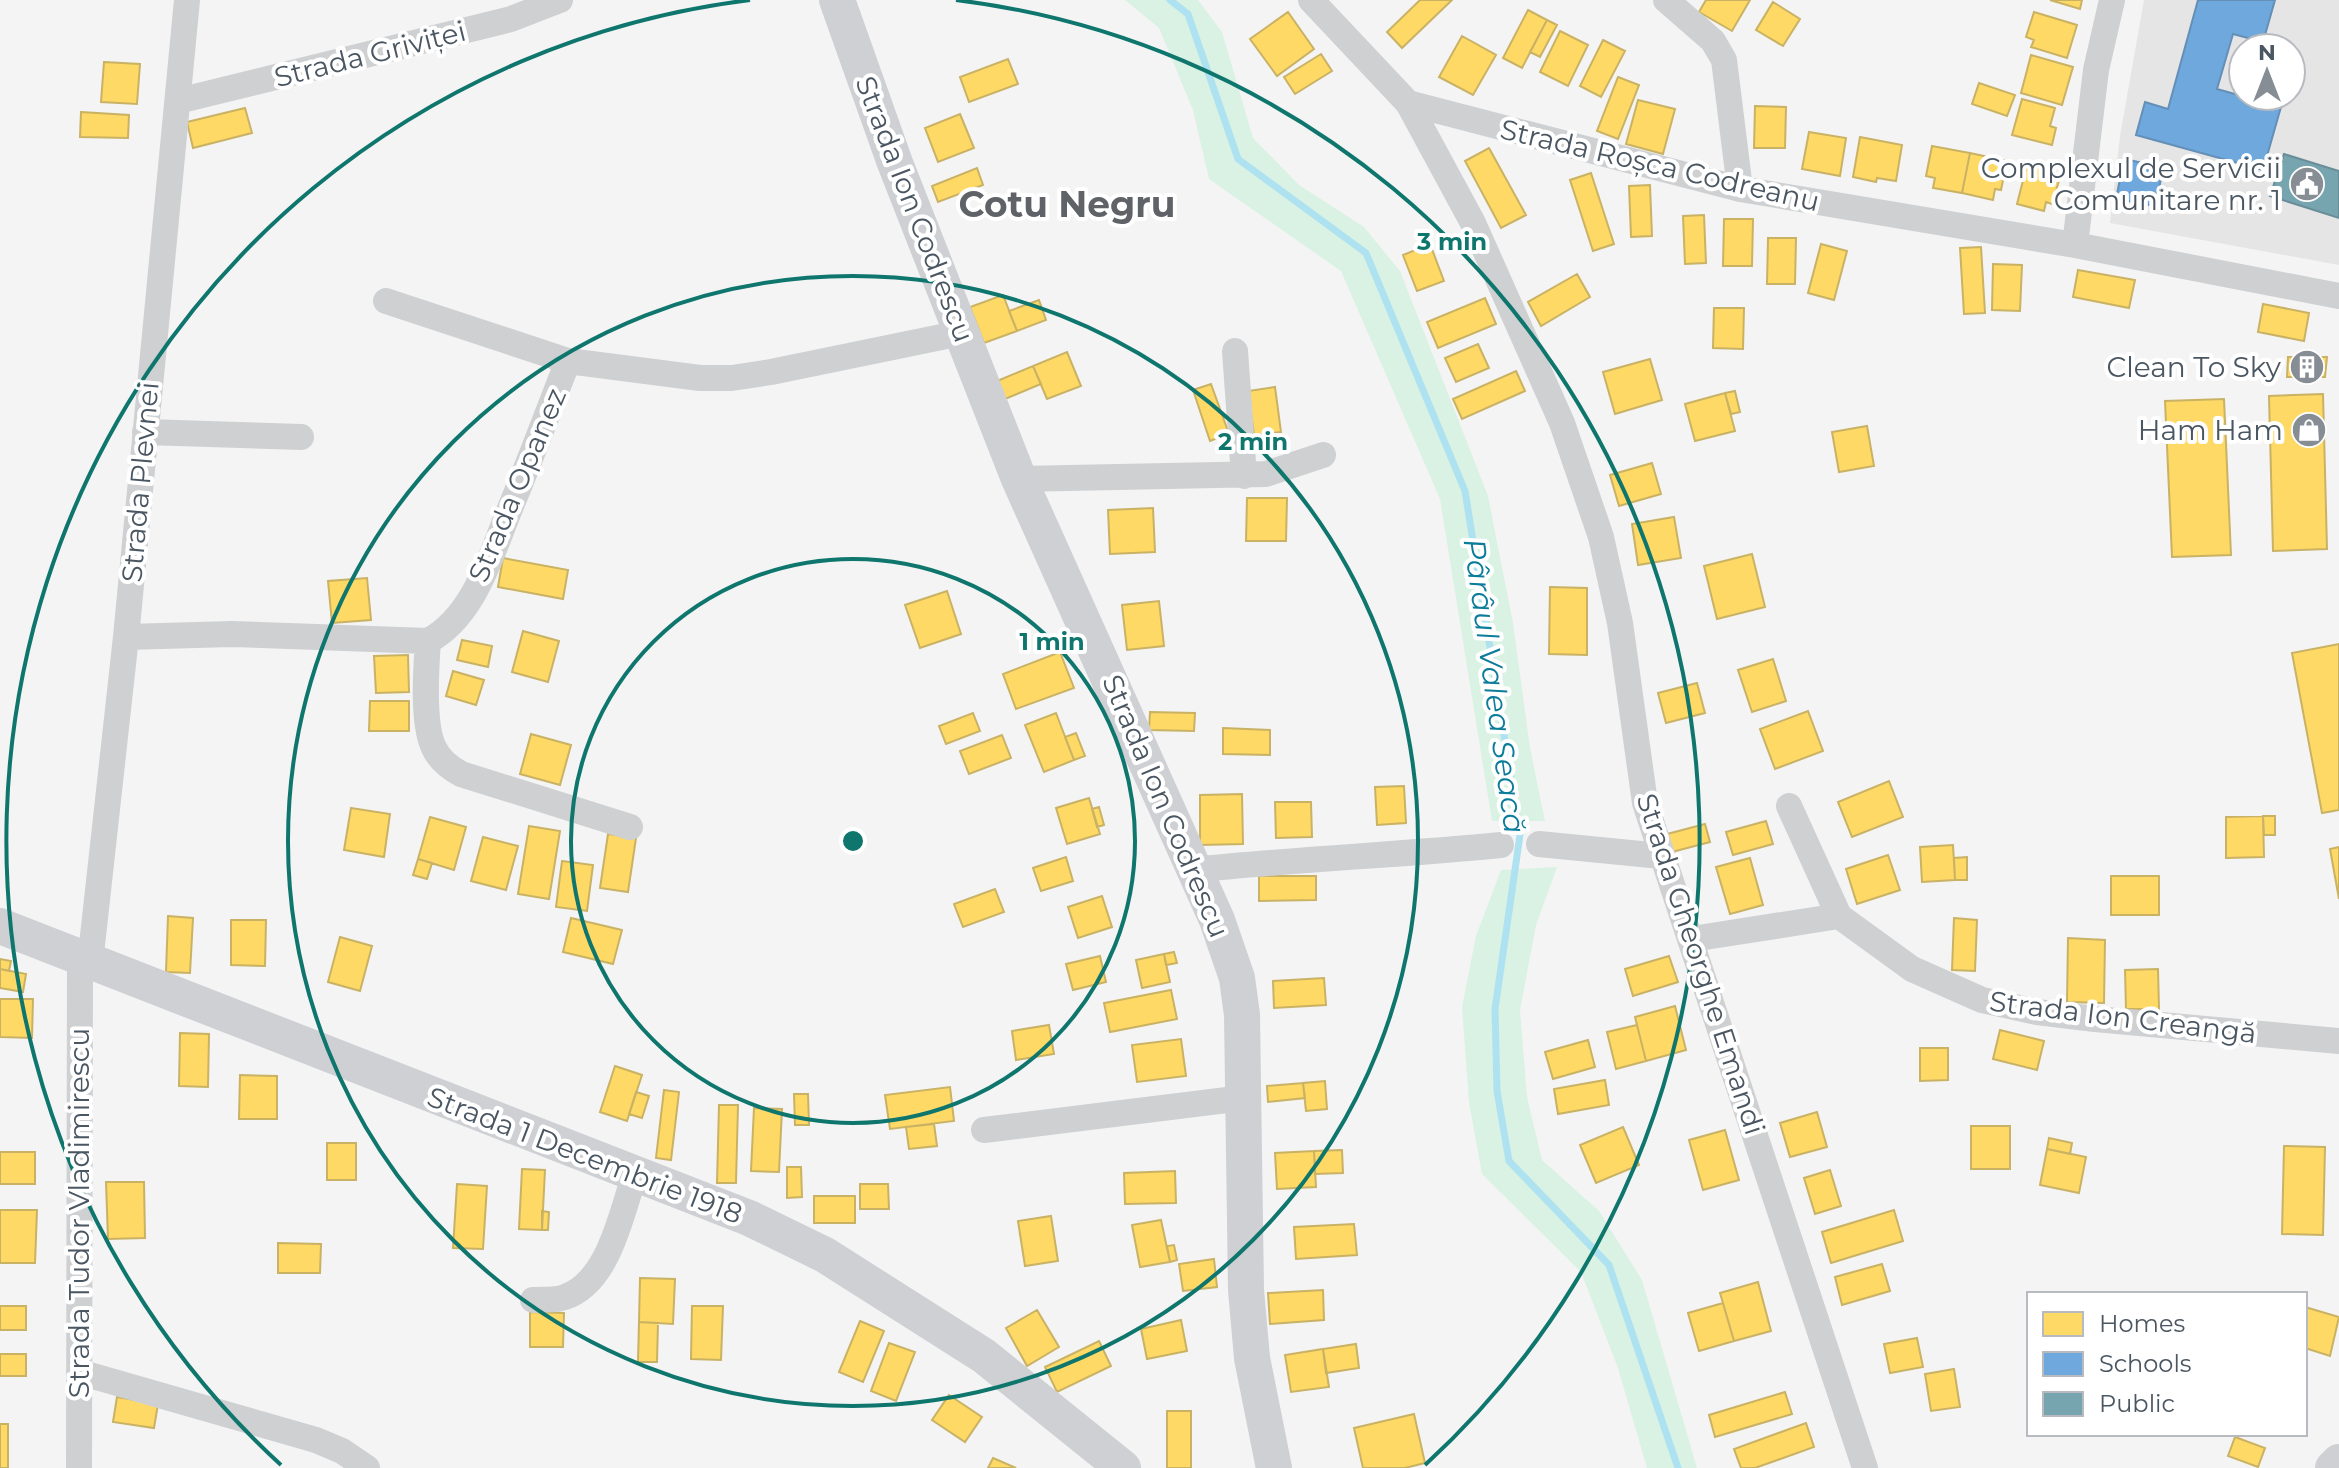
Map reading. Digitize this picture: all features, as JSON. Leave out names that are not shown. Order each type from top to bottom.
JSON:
[{"type":"main road","name":"Strada Ion Codrescu","points":[[837,0],[895,163],[1019,479],[1217,920],[1237,978],[1242,1015],[1246,1290],[1251,1344],[1274,1468]]},
{"type":"main road","name":"Strada 1 Decembrie 1918","points":[[0,926],[749,1218],[825,1255],[984,1356],[1123,1468]]},
{"type":"main road","points":[[2333,1468],[2339,1462]]},
{"type":"street","name":"Strada Plevnei","points":[[85,961],[126,637],[187,0]]},
{"type":"street","name":"Strada Griviței","points":[[178,101],[511,19],[560,0]]},
{"type":"street","name":"Strada Gheorghe Emandi","points":[[1311,0],[1408,103],[1473,223],[1562,423],[1601,537],[1620,623],[1645,803],[1865,1468]]},
{"type":"street","points":[[1666,0],[1713,41],[1724,60],[1740,189]]},
{"type":"street","points":[[2075,245],[2096,70],[2112,0]]},
{"type":"street","name":"Strada Roșca Codreanu","points":[[1408,103],[1740,189],[2075,245],[2339,296]]},
{"type":"street","name":"Strada Opanez","points":[[386,301],[568,361],[700,378],[732,378],[961,333]]},
{"type":"street","points":[[1235,351],[1244,476]]},
{"type":"street","name":"Strada Opanez","points":[[428,641],[441,634],[459,614],[482,577],[568,361]]},
{"type":"street","points":[[145,432],[301,437]]},
{"type":"street","points":[[1019,479],[1244,476],[1266,474],[1323,455]]},
{"type":"street","points":[[126,637],[232,634],[428,641],[427,711],[433,747],[445,765],[461,774],[630,827]]},
{"type":"street","points":[[1692,939],[1839,916],[1789,806]]},
{"type":"street","points":[[1539,844],[1661,856]]},
{"type":"street","points":[[1193,870],[1501,845]]},
{"type":"street","name":"Strada Ion Creangă","points":[[1839,916],[1912,969],[1982,1000],[2037,1012],[2095,1019],[2339,1041]]},
{"type":"street","name":"Strada Tudor Vladimirescu","points":[[79,1468],[85,961]]},
{"type":"street","points":[[984,1130],[1243,1098]]},
{"type":"street","points":[[533,1300],[562,1298],[583,1288],[594,1278],[603,1263],[635,1174]]},
{"type":"street","points":[[79,1372],[316,1440],[342,1451],[367,1468]]},
{"type":"shaded area","points":[[2144,0],[2339,0],[2339,265],[2110,223],[2120,136]]},
{"type":"green space","points":[[1125,0],[1198,0],[1222,32],[1253,138],[1299,185],[1364,227],[1400,271],[1488,496],[1513,623],[1530,748],[1545,821],[1492,821],[1440,499],[1341,271],[1209,179],[1193,110],[1159,28]]},
{"type":"green space","points":[[1557,867],[1536,925],[1520,1010],[1527,1097],[1542,1160],[1599,1211],[1642,1280],[1697,1468],[1647,1468],[1618,1368],[1581,1272],[1482,1174],[1469,1103],[1462,1007],[1476,936],[1501,870]]},
{"type":"building: Homes","points":[[1420,0],[1452,0],[1402,48],[1387,32]]},
{"type":"building: Homes","points":[[1706,0],[1750,0],[1732,31],[1699,12]]},
{"type":"building: Homes","points":[[2050,0],[2082,0],[2080,9]]},
{"type":"building: Homes","points":[[1773,2],[1800,19],[1783,46],[1756,30]]},
{"type":"building: Homes","points":[[1528,10],[1547,20],[1522,68],[1503,58]]},
{"type":"building: Homes","points":[[1288,12],[1314,49],[1277,76],[1250,39]]},
{"type":"building: Homes","points":[[2034,12],[2077,25],[2067,58],[2031,47],[2034,40],[2026,37]]},
{"type":"building: Homes","points":[[1547,20],[1557,25],[1540,57],[1530,52]]},
{"type":"building: Homes","points":[[1560,31],[1588,45],[1568,86],[1540,72]]},
{"type":"building: Homes","points":[[1462,36],[1496,55],[1473,95],[1439,77]]},
{"type":"building: Homes","points":[[1603,40],[1625,51],[1601,97],[1580,86]]},
{"type":"building: Homes","points":[[1321,54],[1332,71],[1295,94],[1284,77]]},
{"type":"building: Homes","points":[[2031,55],[2073,67],[2062,105],[2021,93]]},
{"type":"building: Homes","points":[[1008,59],[1018,84],[969,102],[960,77]]},
{"type":"building: Homes","points":[[104,62],[140,64],[137,104],[101,102]]},
{"type":"building: Homes","points":[[1618,77],[1639,85],[1618,139],[1597,131]]},
{"type":"building: Homes","points":[[1979,83],[2015,95],[2007,116],[1972,104]]},
{"type":"building: Homes","points":[[2022,99],[2055,108],[2050,126],[2056,128],[2052,145],[2012,135]]},
{"type":"building: Homes","points":[[1638,100],[1675,109],[1663,154],[1626,144]]},
{"type":"building: Homes","points":[[1755,106],[1786,107],[1785,148],[1754,148]]},
{"type":"building: Homes","points":[[245,108],[252,133],[193,148],[187,122]]},
{"type":"building: Homes","points":[[81,112],[129,115],[128,138],[80,137]]},
{"type":"building: Homes","points":[[960,114],[974,148],[938,162],[925,128]]},
{"type":"building: Homes","points":[[1809,132],[1846,138],[1840,176],[1802,169]]},
{"type":"building: Homes","points":[[1860,137],[1902,145],[1896,181],[1877,178],[1876,182],[1853,177]]},
{"type":"building: Homes","points":[[1932,146],[1970,153],[1962,193],[1933,188],[1935,178],[1926,176]]},
{"type":"building: Homes","points":[[1489,148],[1526,215],[1501,228],[1465,161]]},
{"type":"building: Homes","points":[[1970,153],[2007,161],[2001,190],[1995,189],[1993,200],[1962,193]]},
{"type":"building: Homes","points":[[2027,165],[2061,174],[2052,204],[2046,202],[2044,211],[2017,204]]},
{"type":"building: Homes","points":[[977,168],[983,185],[938,202],[932,186]]},
{"type":"building: Homes","points":[[1591,173],[1614,244],[1593,251],[1570,180]]},
{"type":"building: Homes","points":[[1650,185],[1652,236],[1631,237],[1629,186]]},
{"type":"building: Homes","points":[[1704,215],[1706,263],[1685,264],[1683,216]]},
{"type":"building: Homes","points":[[1724,219],[1753,219],[1752,266],[1723,266]]},
{"type":"building: Homes","points":[[1768,238],[1796,238],[1795,284],[1767,284]]},
{"type":"building: Homes","points":[[1430,244],[1444,281],[1417,291],[1403,255]]},
{"type":"building: Homes","points":[[1821,244],[1847,251],[1834,300],[1808,293]]},
{"type":"building: Homes","points":[[1981,247],[1985,313],[1964,314],[1960,248]]},
{"type":"building: Homes","points":[[1993,264],[2022,265],[2020,311],[1992,310]]},
{"type":"building: Homes","points":[[2078,270],[2135,280],[2129,308],[2073,297]]},
{"type":"building: Homes","points":[[1577,274],[1590,297],[1541,326],[1528,302]]},
{"type":"building: Homes","points":[[1003,295],[1017,331],[984,343],[970,307]]},
{"type":"building: Homes","points":[[1485,298],[1496,324],[1438,348],[1427,322]]},
{"type":"building: Homes","points":[[1039,300],[1046,320],[1017,331],[1009,311]]},
{"type":"building: Homes","points":[[2263,304],[2309,313],[2304,341],[2258,332]]},
{"type":"building: Homes","points":[[1714,308],[1744,308],[1743,349],[1713,348]]},
{"type":"building: Homes","points":[[1478,344],[1489,368],[1456,382],[1445,358]]},
{"type":"building: Homes","points":[[1067,352],[1081,386],[1047,399],[1033,366]]},
{"type":"building: Homes","name":"Clean To Sky","points":[[2288,357],[2327,357],[2325,377],[2287,377]]},
{"type":"building: Homes","points":[[1650,359],[1662,400],[1615,414],[1603,372]]},
{"type":"building: Homes","points":[[1033,366],[1041,384],[1005,399],[997,381]]},
{"type":"building: Homes","points":[[1516,371],[1525,391],[1462,419],[1453,399]]},
{"type":"building: Homes","points":[[1211,384],[1229,434],[1210,441],[1193,390]]},
{"type":"building: Homes","points":[[1275,387],[1281,432],[1254,435],[1248,391]]},
{"type":"building: Homes","points":[[1735,391],[1740,412],[1731,414],[1725,393]]},
{"type":"building: Homes","points":[[1725,393],[1735,431],[1695,441],[1685,404]]},
{"type":"building: Homes","points":[[2323,394],[2327,549],[2273,551],[2269,396]]},
{"type":"building: Homes","points":[[2224,399],[2231,555],[2172,557],[2165,401]]},
{"type":"building: Homes","points":[[1867,426],[1874,466],[1839,472],[1832,432]]},
{"type":"building: Homes","points":[[1652,463],[1661,494],[1619,506],[1610,475]]},
{"type":"building: Homes","points":[[1247,498],[1287,498],[1286,541],[1246,541]]},
{"type":"building: Homes","points":[[1153,508],[1155,552],[1110,554],[1108,510]]},
{"type":"building: Homes","points":[[1674,517],[1681,558],[1638,565],[1632,524]]},
{"type":"building: Homes","points":[[1752,554],[1765,607],[1717,619],[1704,566]]},
{"type":"building: Homes","points":[[503,558],[568,570],[563,599],[498,587]]},
{"type":"building: Homes","points":[[367,578],[371,620],[332,623],[328,581]]},
{"type":"building: Homes","points":[[1550,587],[1587,588],[1587,655],[1549,654]]},
{"type":"building: Homes","points":[[947,591],[961,634],[920,648],[905,605]]},
{"type":"building: Homes","points":[[1159,601],[1164,646],[1127,650],[1122,605]]},
{"type":"building: Homes","points":[[523,631],[559,641],[548,682],[512,672]]},
{"type":"building: Homes","points":[[462,640],[492,646],[488,667],[457,660]]},
{"type":"building: Homes","points":[[2339,644],[2339,810],[2322,813],[2292,653]]},
{"type":"building: Homes","points":[[1060,652],[1074,688],[1016,709],[1003,674]]},
{"type":"building: Homes","points":[[408,655],[409,692],[376,693],[374,656]]},
{"type":"building: Homes","points":[[1773,659],[1786,701],[1752,712],[1738,670]]},
{"type":"building: Homes","points":[[453,671],[484,680],[476,705],[446,696]]},
{"type":"building: Homes","points":[[1697,683],[1705,713],[1666,723],[1658,693]]},
{"type":"building: Homes","points":[[370,701],[409,701],[409,731],[369,731]]},
{"type":"building: Homes","points":[[1808,711],[1823,751],[1775,769],[1760,729]]},
{"type":"building: Homes","points":[[1150,712],[1195,713],[1194,731],[1149,730]]},
{"type":"building: Homes","points":[[973,713],[980,731],[946,744],[939,726]]},
{"type":"building: Homes","points":[[1056,713],[1074,760],[1044,772],[1025,725]]},
{"type":"building: Homes","points":[[1223,728],[1270,730],[1270,755],[1223,754]]},
{"type":"building: Homes","points":[[1076,733],[1085,756],[1074,760],[1065,737]]},
{"type":"building: Homes","points":[[531,734],[571,745],[560,785],[520,774]]},
{"type":"building: Homes","points":[[1002,735],[1011,758],[969,774],[960,751]]},
{"type":"building: Homes","points":[[1889,781],[1903,817],[1852,837],[1838,802]]},
{"type":"building: Homes","points":[[1404,786],[1406,823],[1377,825],[1375,787]]},
{"type":"building: Homes","points":[[1242,794],[1243,844],[1200,845],[1200,795]]},
{"type":"building: Homes","points":[[1089,798],[1100,834],[1067,844],[1056,808]]},
{"type":"building: Homes","points":[[1275,802],[1311,802],[1312,837],[1276,838]]},
{"type":"building: Homes","points":[[1099,807],[1104,825],[1097,827],[1092,809]]},
{"type":"building: Homes","points":[[351,808],[390,814],[384,857],[344,850]]},
{"type":"building: Homes","points":[[2263,816],[2275,816],[2275,835],[2264,835]]},
{"type":"building: Homes","points":[[2263,816],[2264,857],[2226,858],[2226,817]]},
{"type":"building: Homes","points":[[430,817],[466,827],[454,870],[418,859]]},
{"type":"building: Homes","points":[[1766,821],[1773,844],[1733,855],[1726,832]]},
{"type":"building: Homes","points":[[1705,824],[1710,842],[1672,852],[1667,834]]},
{"type":"building: Homes","points":[[529,826],[560,831],[549,899],[518,894]]},
{"type":"building: Homes","points":[[608,834],[636,838],[628,892],[600,888]]},
{"type":"building: Homes","points":[[483,837],[518,846],[506,890],[471,881]]},
{"type":"building: Homes","points":[[1953,845],[1955,880],[1922,882],[1920,847]]},
{"type":"building: Homes","points":[[2339,847],[2339,899],[2330,849]]},
{"type":"building: Homes","points":[[1888,855],[1900,890],[1857,904],[1846,869]]},
{"type":"building: Homes","points":[[1066,857],[1073,881],[1041,891],[1033,868]]},
{"type":"building: Homes","points":[[1967,857],[1967,880],[1955,880],[1954,858]]},
{"type":"building: Homes","points":[[1750,858],[1763,905],[1730,914],[1716,867]]},
{"type":"building: Homes","points":[[418,859],[432,863],[427,879],[413,875]]},
{"type":"building: Homes","points":[[562,861],[593,865],[587,911],[556,907]]},
{"type":"building: Homes","points":[[1259,876],[1316,876],[1316,900],[1259,901]]},
{"type":"building: Homes","points":[[2111,876],[2159,876],[2159,915],[2111,915]]},
{"type":"building: Homes","points":[[995,889],[1004,912],[963,927],[954,904]]},
{"type":"building: Homes","points":[[1102,896],[1112,927],[1078,938],[1068,907]]},
{"type":"building: Homes","points":[[168,916],[193,918],[190,973],[166,972]]},
{"type":"building: Homes","points":[[571,918],[622,930],[613,964],[563,952]]},
{"type":"building: Homes","points":[[1954,918],[1977,920],[1975,971],[1952,970]]},
{"type":"building: Homes","points":[[231,920],[266,920],[265,966],[231,965]]},
{"type":"building: Homes","points":[[340,937],[372,946],[360,991],[328,982]]},
{"type":"building: Homes","points":[[2068,938],[2105,940],[2104,1003],[2067,1002]]},
{"type":"building: Homes","points":[[1174,952],[1177,963],[1166,965],[1164,954]]},
{"type":"building: Homes","points":[[1164,954],[1170,982],[1142,988],[1136,960]]},
{"type":"building: Homes","points":[[1100,956],[1106,982],[1073,990],[1066,964]]},
{"type":"building: Homes","points":[[1669,956],[1678,982],[1633,996],[1625,969]]},
{"type":"building: Homes","points":[[0,959],[11,961],[9,971],[0,969]]},
{"type":"building: Homes","points":[[0,969],[26,974],[23,992],[0,988]]},
{"type":"building: Homes","points":[[2158,969],[2159,1009],[2126,1009],[2125,970]]},
{"type":"building: Homes","points":[[1324,978],[1326,1005],[1274,1008],[1273,981]]},
{"type":"building: Homes","points":[[1171,990],[1177,1019],[1110,1032],[1104,1003]]},
{"type":"building: Homes","points":[[0,999],[33,999],[32,1038],[0,1037]]},
{"type":"building: Homes","points":[[1675,1006],[1686,1050],[1646,1061],[1635,1017]]},
{"type":"building: Homes","points":[[1049,1025],[1054,1054],[1016,1060],[1012,1031]]},
{"type":"building: Homes","points":[[1637,1025],[1646,1061],[1616,1069],[1607,1032]]},
{"type":"building: Homes","points":[[2000,1030],[2044,1041],[2037,1070],[1993,1059]]},
{"type":"building: Homes","points":[[180,1033],[209,1034],[208,1087],[179,1086]]},
{"type":"building: Homes","points":[[1181,1039],[1186,1076],[1137,1082],[1132,1045]]},
{"type":"building: Homes","points":[[1588,1040],[1595,1067],[1553,1079],[1545,1052]]},
{"type":"building: Homes","points":[[1920,1048],[1948,1048],[1948,1080],[1920,1081]]},
{"type":"building: Homes","points":[[615,1066],[642,1075],[627,1121],[600,1112]]},
{"type":"building: Homes","points":[[240,1075],[277,1076],[277,1119],[239,1119]]},
{"type":"building: Homes","points":[[1605,1080],[1609,1105],[1558,1114],[1554,1089]]},
{"type":"building: Homes","points":[[1325,1081],[1327,1109],[1306,1111],[1303,1083]]},
{"type":"building: Homes","points":[[1303,1083],[1305,1098],[1268,1102],[1267,1086]]},
{"type":"building: Homes","points":[[950,1087],[954,1121],[890,1129],[885,1095]]},
{"type":"building: Homes","points":[[664,1090],[679,1092],[671,1160],[656,1158]]},
{"type":"building: Homes","points":[[636,1092],[649,1096],[642,1118],[629,1114]]},
{"type":"building: Homes","points":[[794,1094],[808,1094],[809,1125],[795,1125]]},
{"type":"building: Homes","points":[[719,1105],[738,1105],[736,1183],[717,1183]]},
{"type":"building: Homes","points":[[754,1108],[782,1109],[779,1172],[751,1171]]},
{"type":"building: Homes","points":[[1817,1112],[1827,1147],[1790,1157],[1780,1123]]},
{"type":"building: Homes","points":[[934,1124],[937,1146],[909,1149],[906,1127]]},
{"type":"building: Homes","points":[[1971,1126],[2010,1126],[2010,1169],[1971,1169]]},
{"type":"building: Homes","points":[[1623,1127],[1639,1165],[1596,1183],[1580,1145]]},
{"type":"building: Homes","points":[[1725,1130],[1739,1180],[1703,1190],[1689,1140]]},
{"type":"building: Homes","points":[[2049,1138],[2072,1143],[2070,1154],[2047,1149]]},
{"type":"building: Homes","points":[[327,1143],[356,1143],[356,1180],[327,1180]]},
{"type":"building: Homes","points":[[2284,1146],[2325,1147],[2323,1235],[2282,1234]]},
{"type":"building: Homes","points":[[2047,1149],[2086,1157],[2079,1193],[2040,1185]]},
{"type":"building: Homes","points":[[1342,1150],[1343,1173],[1315,1174],[1314,1151]]},
{"type":"building: Homes","points":[[1314,1151],[1316,1187],[1277,1189],[1275,1153]]},
{"type":"building: Homes","points":[[0,1152],[35,1152],[35,1184],[0,1184]]},
{"type":"building: Homes","points":[[787,1167],[801,1167],[802,1197],[787,1198]]},
{"type":"building: Homes","points":[[522,1169],[545,1170],[542,1230],[519,1229]]},
{"type":"building: Homes","points":[[1830,1170],[1841,1206],[1815,1214],[1804,1178]]},
{"type":"building: Homes","points":[[1175,1171],[1176,1203],[1125,1204],[1124,1173]]},
{"type":"building: Homes","points":[[106,1182],[144,1182],[145,1238],[108,1239]]},
{"type":"building: Homes","points":[[457,1184],[487,1186],[483,1249],[453,1248]]},
{"type":"building: Homes","points":[[860,1184],[888,1184],[889,1209],[860,1209]]},
{"type":"building: Homes","points":[[814,1196],[855,1196],[855,1223],[814,1223]]},
{"type":"building: Homes","points":[[0,1210],[37,1210],[35,1263],[0,1263]]},
{"type":"building: Homes","points":[[1894,1210],[1903,1241],[1831,1263],[1822,1232]]},
{"type":"building: Homes","points":[[542,1211],[549,1212],[548,1230],[542,1230]]},
{"type":"building: Homes","points":[[1051,1216],[1058,1261],[1025,1266],[1018,1221]]},
{"type":"building: Homes","points":[[1161,1220],[1170,1262],[1140,1267],[1132,1225]]},
{"type":"building: Homes","points":[[1354,1224],[1357,1255],[1296,1259],[1294,1227]]},
{"type":"building: Homes","points":[[278,1243],[321,1244],[320,1273],[278,1273]]},
{"type":"building: Homes","points":[[1174,1245],[1177,1260],[1170,1262],[1167,1246]]},
{"type":"building: Homes","points":[[1214,1259],[1217,1287],[1183,1291],[1179,1264]]},
{"type":"building: Homes","points":[[1882,1264],[1890,1291],[1842,1305],[1835,1277]]},
{"type":"building: Homes","points":[[640,1278],[675,1279],[673,1324],[639,1322]]},
{"type":"building: Homes","points":[[1758,1282],[1771,1331],[1734,1341],[1720,1293]]},
{"type":"building: Homes","points":[[1323,1290],[1324,1320],[1270,1324],[1268,1293]]},
{"type":"building: Homes","points":[[1723,1303],[1734,1341],[1699,1351],[1688,1313]]},
{"type":"building: Homes","points":[[0,1306],[26,1306],[26,1330],[0,1330]]},
{"type":"building: Homes","points":[[692,1306],[723,1306],[721,1360],[691,1359]]},
{"type":"building: Homes","points":[[2307,1308],[2339,1317],[2330,1356],[2307,1349]]},
{"type":"building: Homes","points":[[1037,1310],[1059,1347],[1027,1366],[1006,1328]]},
{"type":"building: Homes","points":[[530,1312],[564,1313],[563,1347],[530,1347]]},
{"type":"building: Homes","points":[[1181,1320],[1187,1351],[1147,1359],[1141,1329]]},
{"type":"building: Homes","points":[[860,1321],[884,1331],[863,1382],[839,1372]]},
{"type":"building: Homes","points":[[639,1322],[658,1323],[657,1362],[638,1362]]},
{"type":"building: Homes","points":[[1917,1338],[1923,1367],[1890,1373],[1884,1344]]},
{"type":"building: Homes","points":[[1099,1341],[1111,1366],[1057,1392],[1045,1367]]},
{"type":"building: Homes","points":[[889,1343],[915,1352],[896,1401],[871,1391]]},
{"type":"building: Homes","points":[[1356,1344],[1359,1368],[1326,1373],[1323,1349]]},
{"type":"building: Homes","points":[[1323,1349],[1329,1387],[1291,1392],[1285,1355]]},
{"type":"building: Homes","points":[[0,1354],[26,1354],[26,1376],[0,1376]]},
{"type":"building: Homes","points":[[1954,1369],[1960,1407],[1931,1411],[1925,1374]]},
{"type":"building: Homes","points":[[1785,1392],[1792,1414],[1715,1437],[1709,1415]]},
{"type":"building: Homes","points":[[949,1395],[982,1417],[965,1442],[932,1420]]},
{"type":"building: Homes","points":[[117,1397],[158,1404],[154,1428],[113,1422]]},
{"type":"building: Homes","points":[[1167,1411],[1191,1411],[1191,1468],[1167,1468]]},
{"type":"building: Homes","points":[[1414,1414],[1425,1463],[1405,1468],[1363,1468],[1354,1428]]},
{"type":"building: Homes","points":[[1806,1423],[1814,1447],[1755,1468],[1741,1468],[1734,1449]]},
{"type":"building: Homes","points":[[0,1424],[8,1424],[8,1468],[0,1468]]},
{"type":"building: Homes","points":[[2235,1437],[2265,1448],[2258,1467],[2228,1456]]},
{"type":"building: Homes","points":[[993,1458],[1016,1468],[988,1468]]},
{"type":"building: Schools","points":[[2198,0],[2275,0],[2266,32],[2227,32],[2227,55],[2217,89],[2227,92],[2227,112],[2280,112],[2263,170],[2136,135],[2145,102],[2168,109]]},
{"type":"building: Schools","points":[[2124,159],[2163,167],[2156,206],[2116,199]]},
{"type":"building: Public","name":"Complexul de Servicii Comunitare nr. 1","points":[[2284,154],[2339,171],[2339,218],[2270,196]]},
{"type":"waterway","name":"Pârâul Valea Seacă","points":[[1170,0],[1188,14],[1238,159],[1366,253],[1465,491],[1520,835],[1495,1009],[1497,1091],[1509,1161],[1609,1265],[1678,1468]]},
{"type":"place","name":"Complexul de Servicii Comunitare nr. 1","points":[[2307,184]]},
{"type":"place","name":"Clean To Sky","points":[[2307,367]]},
{"type":"place","name":"Ham Ham","points":[[2309,430]]},
{"type":"district","name":"Cotu Negru","points":[[1067,204]]}]
